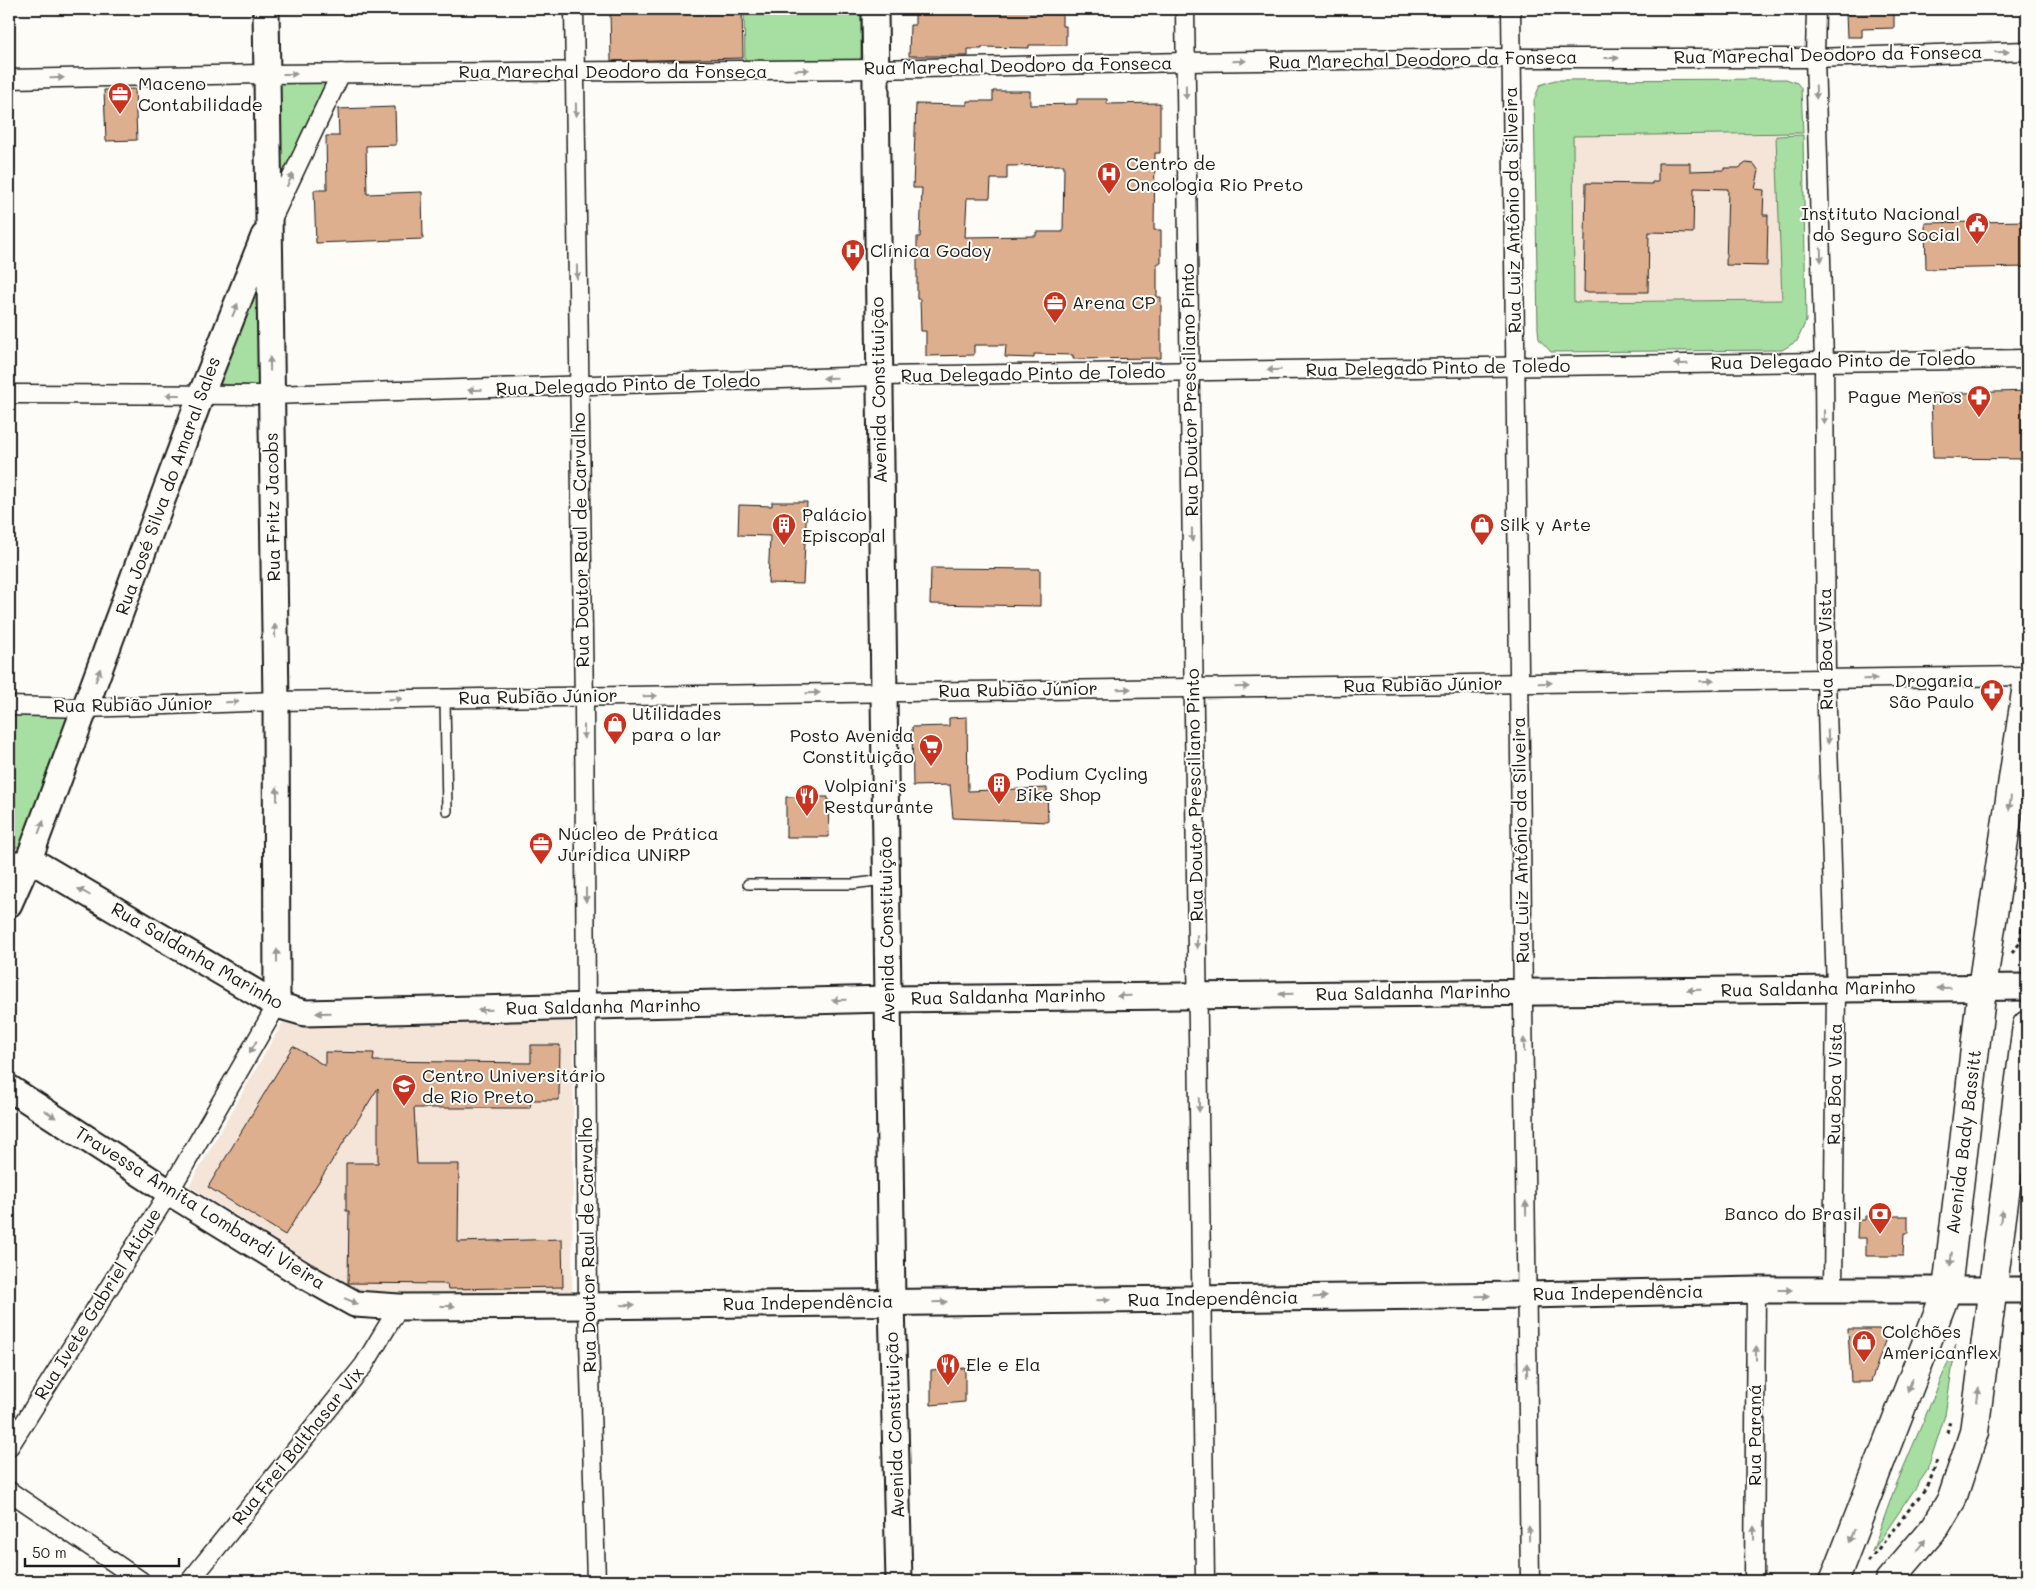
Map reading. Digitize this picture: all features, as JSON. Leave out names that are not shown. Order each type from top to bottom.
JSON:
[{"type":"main road","name":"Avenida Bady Bassitt","points":[[1834,1581],[1947,1290],[1982,988],[2027,685]]},
{"type":"main road","points":[[1889,1581],[1936,1526],[1952,1499],[1974,1432],[2027,1025]]},
{"type":"street","name":"Rua Fritz Jacobs","points":[[266,9],[276,701],[277,1005]]},
{"type":"street","name":"Rua Doutor Raul de Carvalho","points":[[574,9],[584,697],[588,1306],[596,1581]]},
{"type":"street","name":"Avenida Constituição","points":[[875,9],[892,1302],[899,1581]]},
{"type":"street","name":"Rua Doutor Presciliano Pinto","points":[[1185,9],[1205,1581]]},
{"type":"street","name":"Rua Luiz Antônio da Silveira","points":[[1511,9],[1530,1581]]},
{"type":"street","name":"Rua Boa Vista","points":[[1816,9],[1815,58],[1824,361],[1826,679],[1836,989],[1833,1289]]},
{"type":"street","name":"Rua Marechal Deodoro da Fonseca","points":[[9,79],[267,74],[876,69],[1185,62],[1512,58],[1815,58],[2027,51]]},
{"type":"street","name":"Rua José Silva do Amaral Sales","points":[[9,904],[19,861],[86,708],[201,395],[269,224],[341,74]]},
{"type":"street","name":"Rua Delegado Pinto de Toledo","points":[[9,394],[271,395],[578,387],[879,376],[2027,359]]},
{"type":"street","name":"Rua Rubião Júnior","points":[[9,706],[86,708],[276,701],[2027,676]]},
{"type":"street","name":"Rua Saldanha Marinho","points":[[19,861],[277,1005],[306,1013],[888,998],[2027,987]]},
{"type":"street","name":"Rua Ivete Gabriel Atique","points":[[9,1447],[169,1192],[277,1005]]},
{"type":"street","name":"Travessa Annita Lombardi Vieira","points":[[9,1088],[169,1192],[305,1276],[355,1304],[399,1306]]},
{"type":"street","name":"Rua Independência","points":[[399,1306],[588,1306],[1202,1299],[1833,1289],[2027,1290]]},
{"type":"street","name":"Rua Paraná","points":[[1754,1581],[1756,1290]]},
{"type":"street","name":"Rua Frei Balthasar Vix","points":[[190,1581],[364,1365],[399,1306]]},
{"type":"street","points":[[9,1491],[141,1581]]},
{"type":"lane","points":[[445,699],[447,811]]},
{"type":"lane","points":[[748,884],[852,884],[886,880]]},
{"type":"path","points":[[2011,953],[2020,943],[2027,880]]},
{"type":"path","points":[[1945,1440],[1951,1411]]},
{"type":"path","points":[[1866,1565],[1928,1484],[1939,1457]]},
{"type":"shaded area","points":[[1776,134],[1782,300],[1574,302],[1572,136]]},
{"type":"shaded area","name":"Centro Universitário de Rio Preto","points":[[574,1021],[572,1292],[361,1293],[189,1186],[283,1022],[301,1027]]},
{"type":"green space","points":[[744,9],[861,9],[861,56],[859,62],[745,63]]},
{"type":"green space","points":[[335,77],[276,202],[272,78]]},
{"type":"green space","points":[[1786,79],[1797,83],[1801,88],[1803,133],[1573,136],[1574,302],[1782,300],[1776,136],[1803,135],[1806,321],[1797,341],[1782,350],[1551,352],[1539,339],[1538,329],[1534,100],[1540,85],[1555,80]]},
{"type":"green space","points":[[267,247],[265,386],[214,384]]},
{"type":"green space","points":[[9,712],[71,714],[20,847],[9,847]]},
{"type":"green space","points":[[1956,1344],[1945,1415],[1927,1471],[1872,1552],[1894,1490]]},
{"type":"building","points":[[610,9],[742,9],[743,58],[611,61]]},
{"type":"building","points":[[915,9],[1062,9],[1062,26],[1066,26],[1066,45],[1029,45],[1029,48],[982,47],[982,49],[968,49],[968,56],[909,56],[910,25],[915,25]]},
{"type":"building","points":[[1851,9],[1894,9],[1894,28],[1862,29],[1862,37],[1847,37],[1846,14],[1851,14]]},
{"type":"building","name":"Maceno Contabilidade","points":[[135,89],[137,140],[106,141],[104,90]]},
{"type":"building","points":[[993,91],[1030,91],[1030,105],[1077,104],[1077,99],[1107,99],[1107,104],[1160,103],[1160,153],[1155,153],[1154,230],[1161,230],[1161,263],[1157,263],[1157,297],[1161,297],[1161,358],[1073,359],[1073,355],[1034,354],[1034,358],[1005,357],[1006,345],[974,345],[974,355],[926,356],[926,331],[921,331],[920,299],[917,299],[917,237],[920,237],[922,188],[913,188],[916,104],[967,105],[967,101],[993,101]],"holes":[[[1064,165],[1063,232],[1036,232],[1036,236],[965,237],[967,198],[990,198],[991,179],[1007,179],[1007,166]]]},
{"type":"building","points":[[395,107],[396,145],[366,146],[367,194],[422,192],[423,239],[316,243],[314,190],[327,190],[326,136],[339,136],[338,109]]},
{"type":"building","points":[[1658,163],[1690,163],[1690,171],[1724,170],[1724,168],[1739,168],[1746,163],[1754,164],[1759,171],[1755,189],[1764,190],[1763,215],[1768,215],[1767,266],[1726,265],[1728,189],[1694,188],[1693,233],[1649,232],[1648,292],[1584,292],[1586,183],[1652,184],[1652,182],[1658,182]]},
{"type":"building","name":"Instituto Nacional do Seguro Social","points":[[2027,221],[2027,267],[1926,269],[1925,223]]},
{"type":"building","name":"Pague Menos","points":[[2027,391],[2026,459],[1933,458],[1931,394]]},
{"type":"building","name":"Palácio Episcopal","points":[[772,502],[807,502],[803,584],[768,583],[770,536],[738,535],[739,505],[772,506]]},
{"type":"building","points":[[931,568],[1040,569],[1040,606],[930,604]]},
{"type":"building","points":[[967,717],[968,791],[1047,788],[1048,822],[953,818],[950,785],[913,786],[912,727],[949,726],[949,718]]},
{"type":"building","name":"Volpiani's Restaurante","points":[[786,797],[828,797],[829,837],[786,837]]},
{"type":"building","points":[[531,1045],[560,1045],[559,1100],[531,1100],[530,1108],[414,1108],[417,1164],[459,1164],[458,1242],[562,1239],[563,1287],[448,1289],[447,1284],[348,1283],[349,1211],[346,1211],[346,1163],[378,1163],[378,1088],[285,1235],[208,1187],[293,1046],[325,1066],[325,1052],[374,1053],[373,1061],[531,1063]]},
{"type":"building","name":"Banco do Brasil","points":[[1865,1216],[1908,1216],[1908,1233],[1904,1233],[1903,1256],[1866,1256],[1866,1238],[1857,1238],[1858,1220],[1865,1220]]},
{"type":"building","name":"Colchões Americanflex","points":[[1848,1329],[1879,1329],[1886,1338],[1871,1382],[1851,1382]]},
{"type":"building","name":"Ele e Ela","points":[[965,1368],[965,1402],[931,1405],[931,1370]]},
{"type":"place","name":"Maceno Contabilidade","points":[[120,115]]},
{"type":"place","name":"Centro de Oncologia Rio Preto","points":[[1109,195]]},
{"type":"place","name":"Instituto Nacional do Seguro Social","points":[[1977,245]]},
{"type":"place","name":"Clínica Godoy","points":[[853,272]]},
{"type":"place","name":"Arena CP","points":[[1055,324]]},
{"type":"place","name":"Pague Menos","points":[[1979,418]]},
{"type":"place","name":"Palácio Episcopal","points":[[784,546]]},
{"type":"place","name":"Silk y Arte","points":[[1482,546]]},
{"type":"place","name":"Drogaria São Paulo","points":[[1992,712]]},
{"type":"place","name":"Utilidades para o lar","points":[[615,745]]},
{"type":"place","name":"Posto Avenida Constituição","points":[[931,767]]},
{"type":"place","name":"Podium Cycling Bike Shop","points":[[999,805]]},
{"type":"place","name":"Volpiani's Restaurante","points":[[807,817]]},
{"type":"place","name":"Núcleo de Prática Jurídica UNiRP","points":[[541,865]]},
{"type":"place","name":"Centro Universitário de Rio Preto","points":[[404,1107]]},
{"type":"place","name":"Banco do Brasil","points":[[1880,1235]]},
{"type":"place","name":"Colchões Americanflex","points":[[1864,1363]]},
{"type":"place","name":"Ele e Ela","points":[[948,1386]]}]
